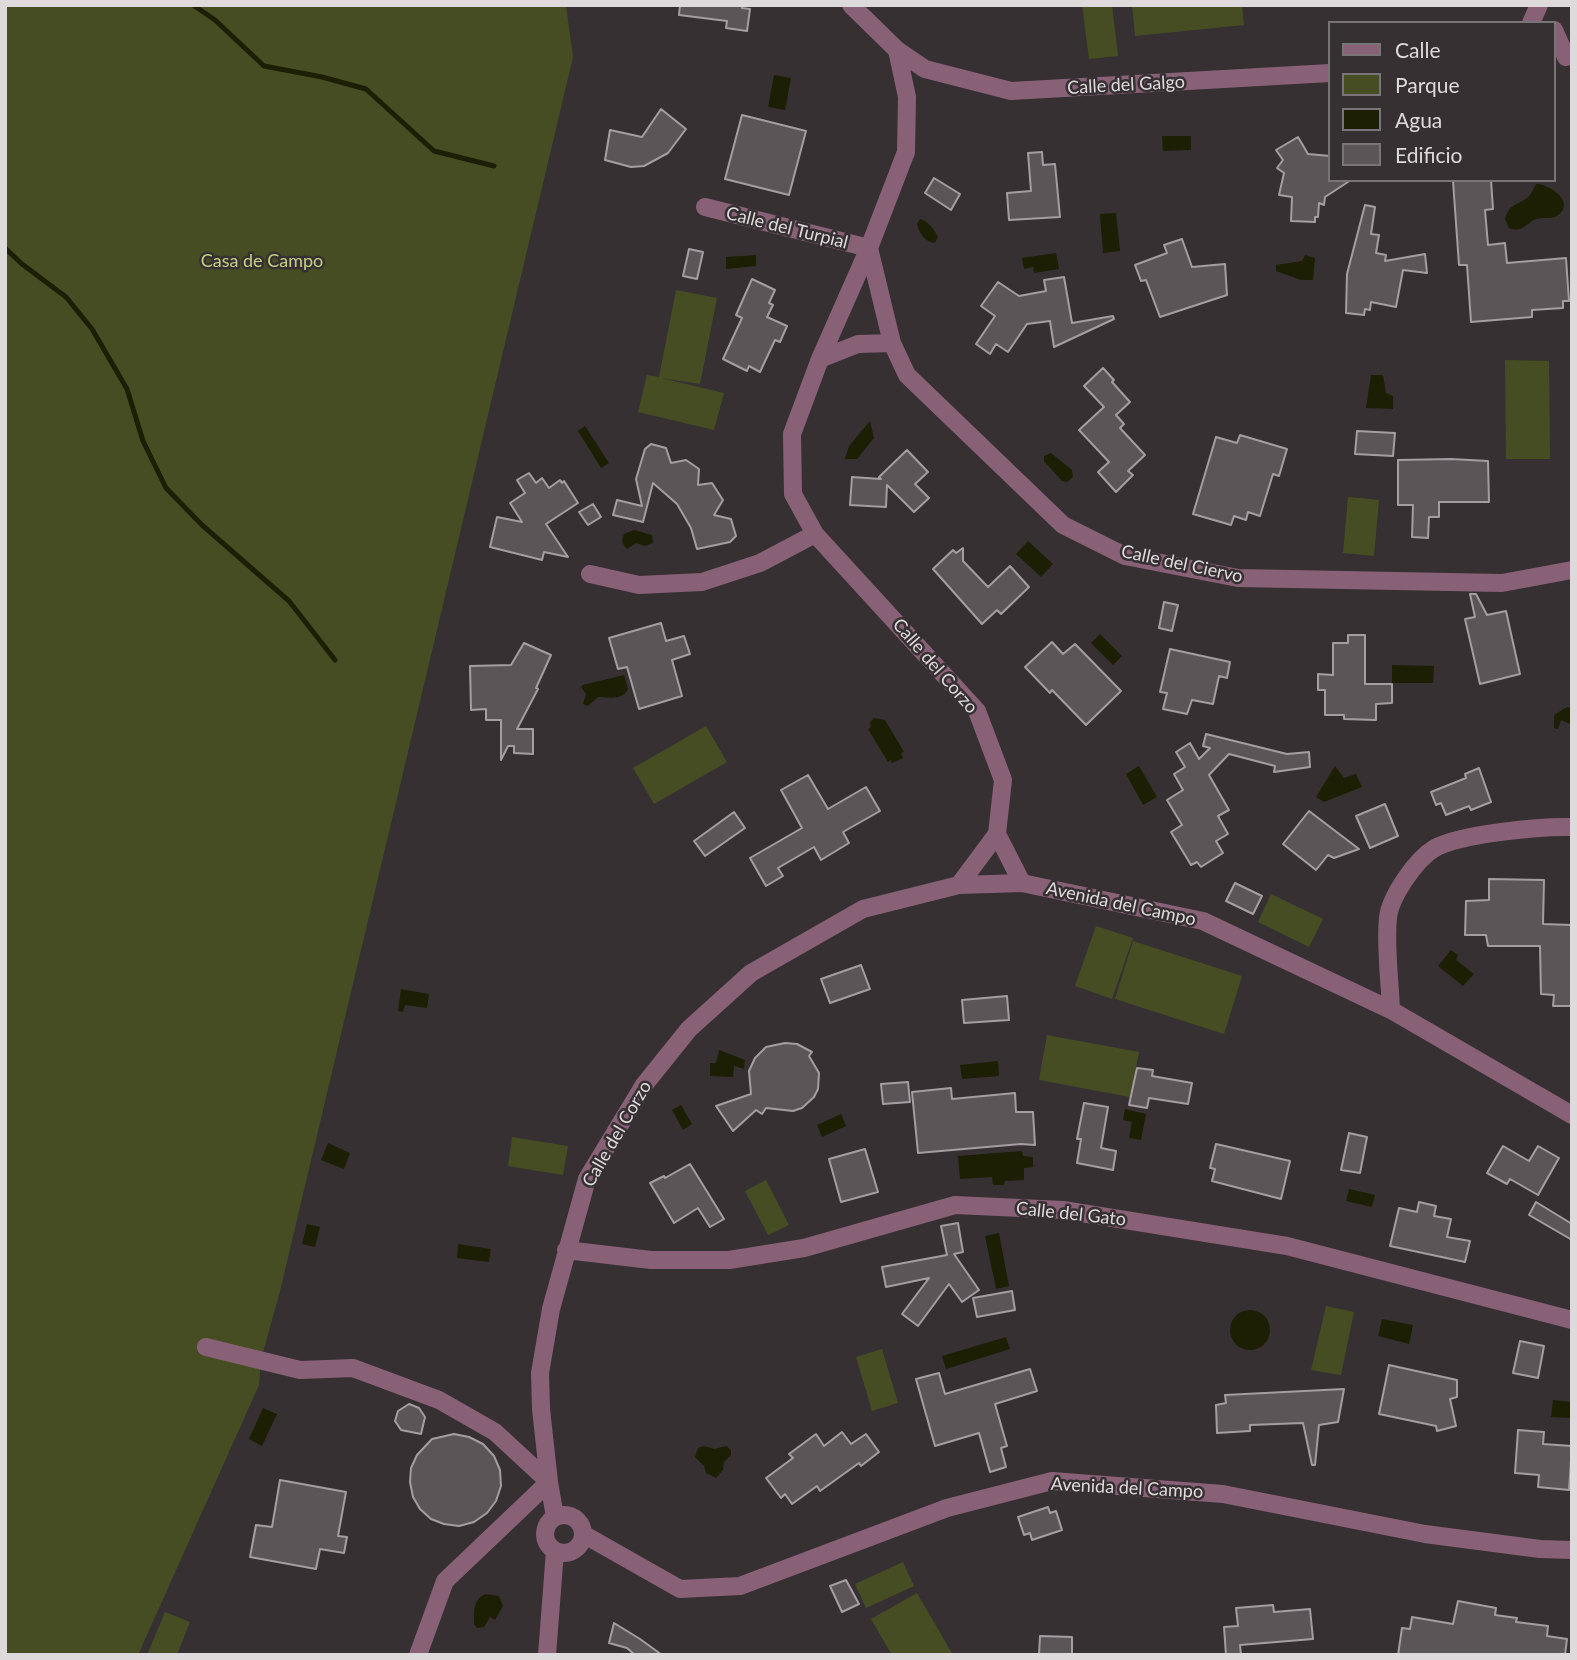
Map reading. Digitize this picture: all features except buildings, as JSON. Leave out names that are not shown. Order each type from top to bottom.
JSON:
[{"type":"street","points":[[851,5],[897,50]]},
{"type":"street","points":[[1532,21],[1541,5]]},
{"type":"street","points":[[1541,5],[1550,21]]},
{"type":"street","points":[[1556,35],[1564,57]]},
{"type":"street","name":"Calle del Galgo","points":[[897,50],[925,69],[1011,91],[1328,74]]},
{"type":"street","name":"Calle del Corzo","points":[[555,1517],[541,1409],[540,1373],[551,1309],[587,1179],[644,1085],[688,1029],[751,973],[863,909],[959,886],[997,834],[1003,780],[977,711],[815,534],[793,494],[792,433],[906,152],[906,97],[897,50]]},
{"type":"street","points":[[906,97],[925,69]]},
{"type":"street","name":"Calle del Turpial","points":[[705,207],[869,248]]},
{"type":"street","name":"Calle del Ciervo","points":[[869,248],[892,344],[907,375],[1063,525],[1125,556],[1238,578],[1502,583],[1572,570]]},
{"type":"street","points":[[820,359],[858,344],[892,344]]},
{"type":"street","points":[[590,574],[639,585],[702,582],[760,563],[815,534]]},
{"type":"street","points":[[1391,1010],[1388,917],[1396,893],[1411,872],[1434,849],[1467,838],[1556,826],[1572,827]]},
{"type":"street","points":[[997,834],[1022,883]]},
{"type":"street","name":"Avenida del Campo","points":[[959,886],[1022,883],[1203,921],[1391,1010],[1572,1115]]},
{"type":"street","name":"Calle del Gato","points":[[566,1250],[652,1260],[729,1260],[804,1248],[955,1205],[1063,1210],[1287,1247],[1572,1320]]},
{"type":"street","points":[[206,1347],[300,1370],[353,1368],[439,1401],[495,1432],[549,1482],[444,1581],[418,1655]]},
{"type":"street","name":"Avenida del Campo","points":[[583,1534],[680,1589],[740,1586],[947,1508],[1052,1481],[1223,1494],[1425,1534],[1540,1549],[1572,1550]]},
{"type":"street","points":[[555,1517],[574,1518],[582,1528],[582,1541],[573,1550],[561,1553],[555,1551],[547,1542],[547,1525],[555,1517]]},
{"type":"street","points":[[547,1655],[555,1551]]},
{"type":"green space","name":"Casa de Campo","points":[[5,5],[566,5],[573,57],[280,1291],[261,1360],[259,1385],[138,1655],[5,1655]]},
{"type":"green space","points":[[1082,5],[1112,5],[1118,56],[1089,59]]},
{"type":"green space","points":[[1132,5],[1242,5],[1244,25],[1135,36]]},
{"type":"green space","points":[[676,290],[717,298],[700,384],[661,378],[724,393],[714,430],[638,412],[647,375],[659,377]]},
{"type":"green space","points":[[1505,360],[1549,361],[1550,459],[1506,459]]},
{"type":"green space","points":[[1348,497],[1379,500],[1374,556],[1343,553]]},
{"type":"green space","points":[[706,726],[727,762],[654,804],[633,768]]},
{"type":"green space","points":[[1271,894],[1323,919],[1309,947],[1258,922]]},
{"type":"green space","points":[[1096,926],[1133,938],[1112,999],[1075,986]]},
{"type":"green space","points":[[1133,941],[1242,976],[1224,1034],[1115,999]]},
{"type":"green space","points":[[1047,1035],[1139,1052],[1130,1097],[1039,1080]]},
{"type":"green space","points":[[512,1137],[568,1146],[563,1175],[508,1166]]},
{"type":"green space","points":[[766,1180],[789,1225],[768,1235],[745,1191]]},
{"type":"green space","points":[[1326,1306],[1354,1312],[1341,1375],[1311,1370]]},
{"type":"green space","points":[[882,1349],[898,1403],[872,1411],[856,1357]]},
{"type":"green space","points":[[903,1562],[914,1586],[866,1608],[855,1584]]},
{"type":"green space","points":[[917,1593],[953,1655],[892,1655],[871,1619]]},
{"type":"green space","points":[[165,1612],[190,1622],[177,1655],[147,1655]]},
{"type":"water","points":[[774,75],[791,78],[785,110],[768,107]]},
{"type":"water","points":[[1162,136],[1191,136],[1191,150],[1163,151]]},
{"type":"water","points":[[1536,184],[1548,187],[1559,195],[1563,200],[1562,211],[1554,217],[1534,220],[1520,229],[1509,228],[1505,219],[1507,213],[1512,206],[1530,195]]},
{"type":"water","points":[[1116,213],[1120,251],[1103,253],[1100,214]]},
{"type":"water","points":[[920,219],[935,231],[938,237],[935,243],[928,241],[921,234],[917,224]]},
{"type":"water","points":[[1056,253],[1059,269],[1034,273],[1033,267],[1024,269],[1022,258]]},
{"type":"water","points":[[756,255],[756,266],[726,269],[726,257]]},
{"type":"water","points":[[1305,255],[1315,258],[1313,280],[1301,280],[1276,271],[1276,265],[1302,261]]},
{"type":"water","points":[[1371,375],[1383,375],[1386,393],[1393,396],[1393,409],[1366,408]]},
{"type":"water","points":[[870,421],[874,438],[857,459],[845,459],[849,446]]},
{"type":"water","points":[[585,426],[609,463],[601,468],[578,431]]},
{"type":"water","points":[[1051,453],[1072,470],[1073,477],[1067,482],[1062,481],[1044,461],[1044,456]]},
{"type":"water","points":[[634,530],[652,535],[653,543],[645,546],[636,543],[627,549],[622,542],[623,536]]},
{"type":"water","points":[[1028,541],[1053,564],[1041,577],[1016,554]]},
{"type":"water","points":[[1100,634],[1122,656],[1113,665],[1091,643]]},
{"type":"water","points":[[1392,665],[1434,666],[1433,683],[1392,683]]},
{"type":"water","points":[[624,675],[628,689],[625,693],[615,698],[598,697],[588,706],[583,704],[586,694],[581,687],[583,685]]},
{"type":"water","points":[[1567,707],[1572,708],[1572,725],[1561,720],[1558,729],[1554,728],[1554,715]]},
{"type":"water","points":[[874,718],[885,720],[904,752],[901,753],[903,758],[888,762],[868,729]]},
{"type":"water","points":[[1139,766],[1157,797],[1143,805],[1126,774]]},
{"type":"water","points":[[1335,766],[1344,778],[1356,774],[1362,787],[1324,802],[1316,797]]},
{"type":"water","points":[[1451,950],[1458,955],[1456,960],[1474,974],[1463,986],[1438,966]]},
{"type":"water","points":[[401,989],[429,994],[427,1008],[405,1005],[403,1012],[398,1011]]},
{"type":"water","points":[[719,1050],[745,1060],[744,1069],[734,1066],[733,1077],[710,1076],[710,1063],[716,1063]]},
{"type":"water","points":[[998,1061],[999,1076],[962,1079],[960,1065]]},
{"type":"water","points":[[681,1105],[692,1124],[683,1130],[672,1110]]},
{"type":"water","points":[[1125,1109],[1146,1114],[1141,1140],[1129,1138],[1132,1122],[1123,1120]]},
{"type":"water","points":[[841,1114],[846,1126],[822,1137],[817,1125]]},
{"type":"water","points":[[328,1143],[350,1153],[344,1169],[321,1160]]},
{"type":"water","points":[[1022,1151],[1023,1156],[1033,1157],[1033,1167],[1024,1168],[1024,1180],[993,1185],[992,1177],[960,1179],[958,1156]]},
{"type":"water","points":[[1349,1189],[1375,1195],[1372,1207],[1346,1201]]},
{"type":"water","points":[[307,1224],[320,1227],[315,1247],[302,1244]]},
{"type":"water","points":[[999,1233],[1009,1286],[996,1289],[985,1236]]},
{"type":"water","points":[[458,1244],[491,1249],[489,1262],[457,1258]]},
{"type":"water","points":[[1250,1310],[1264,1316],[1270,1330],[1264,1344],[1250,1350],[1236,1344],[1230,1330],[1236,1316]]},
{"type":"water","points":[[1382,1319],[1413,1325],[1409,1344],[1378,1336]]},
{"type":"water","points":[[1006,1337],[1010,1349],[946,1369],[942,1356]]},
{"type":"water","points":[[1553,1400],[1572,1402],[1572,1418],[1551,1417]]},
{"type":"water","points":[[263,1408],[277,1414],[262,1446],[249,1439]]},
{"type":"water","points":[[704,1446],[714,1449],[726,1446],[731,1450],[723,1470],[716,1478],[706,1473],[704,1466],[695,1457],[698,1448]]},
{"type":"water","points":[[485,1594],[499,1596],[503,1606],[495,1620],[490,1617],[484,1627],[477,1628],[474,1624],[475,1606],[478,1599]]},
{"type":"waterway","points":[[193,5],[215,20],[264,66],[366,89],[434,151],[494,166]]},
{"type":"waterway","points":[[5,248],[66,297],[92,329],[127,389],[143,441],[166,488],[202,525],[289,601],[335,660]]}]
